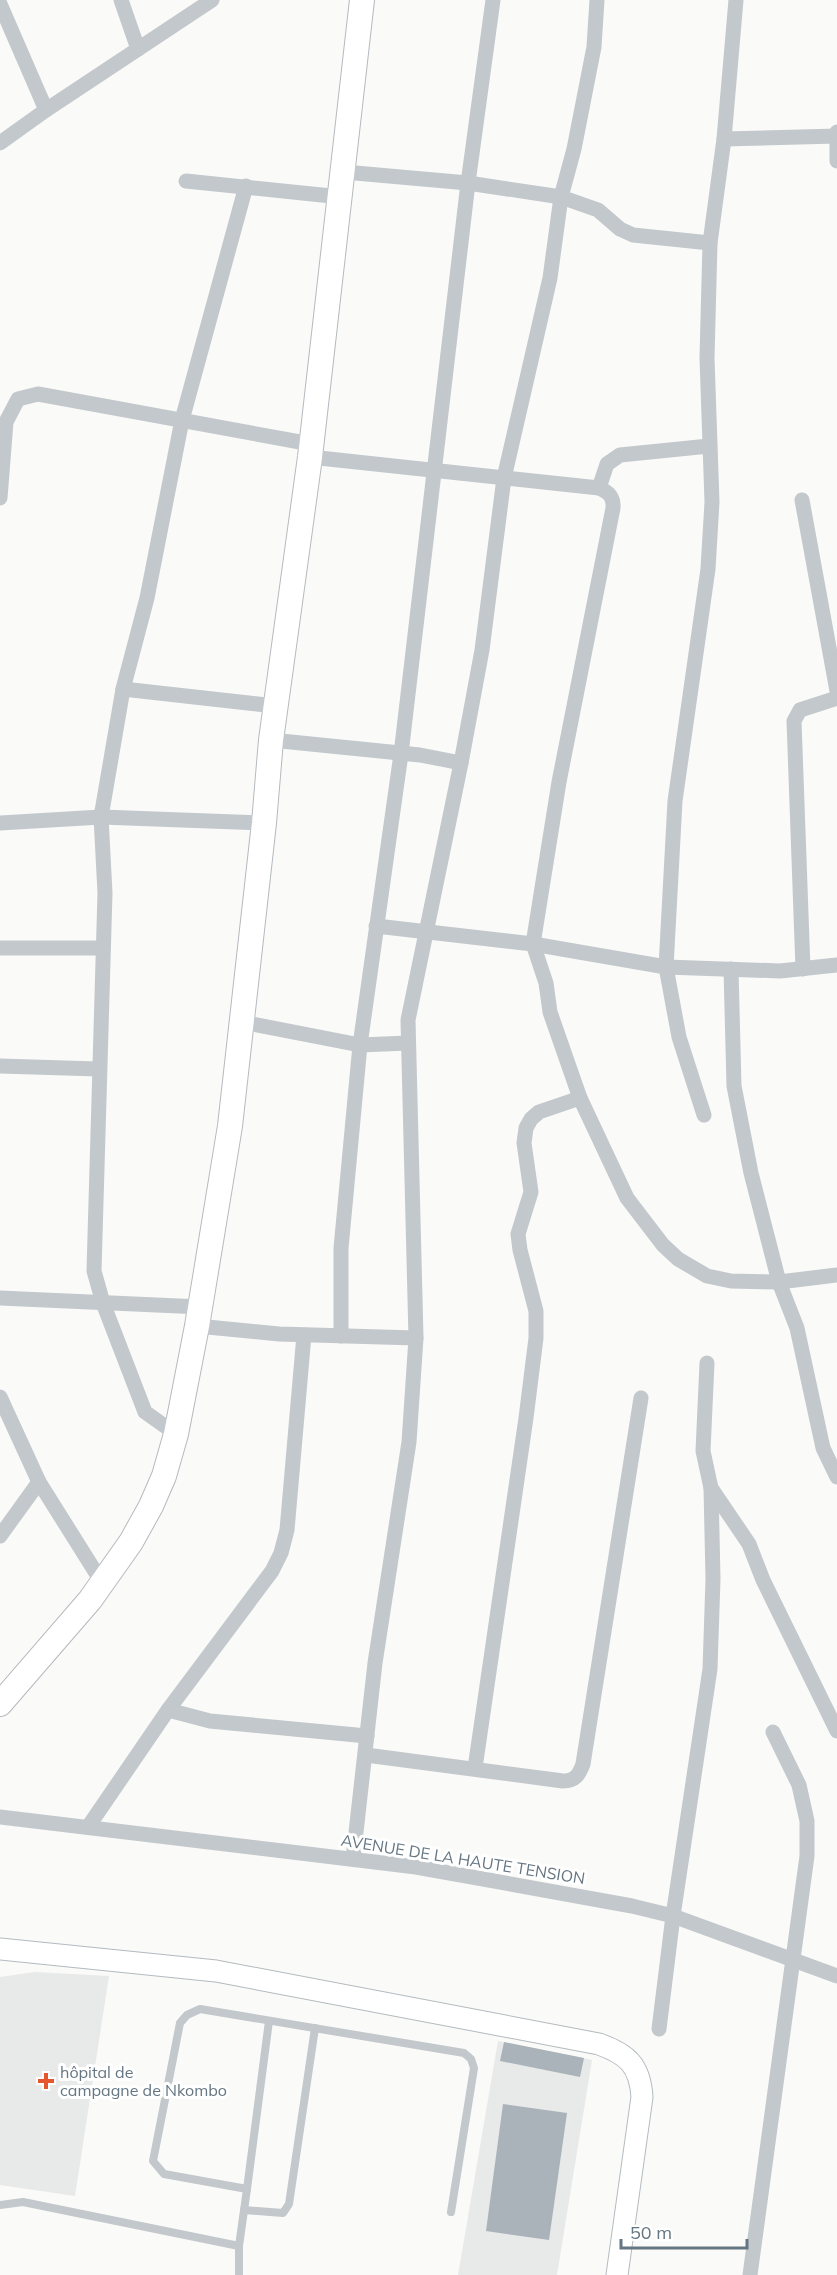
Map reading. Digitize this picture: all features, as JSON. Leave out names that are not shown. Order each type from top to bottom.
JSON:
[{"type":"main road","points":[[0,1704],[103,1584],[131,1542],[164,1476],[176,1434],[199,1317],[230,1126],[264,823],[271,740],[310,451],[344,172],[362,0]]},
{"type":"street","points":[[121,0],[138,49]]},
{"type":"street","points":[[0,143],[212,0]]},
{"type":"street","points":[[341,1336],[342,1248],[360,1045],[401,754],[468,183],[493,0]]},
{"type":"street","points":[[353,1858],[375,1663],[409,1442],[416,1338],[408,1020],[482,650],[504,478],[550,278],[561,197],[574,149],[594,47],[597,0]]},
{"type":"street","points":[[704,1115],[679,1037],[666,967],[675,801],[708,569],[712,502],[707,358],[710,243],[724,139],[736,0]]},
{"type":"street","points":[[0,4],[46,110]]},
{"type":"street","points":[[724,139],[837,135],[837,161]]},
{"type":"street","points":[[344,172],[468,183],[561,197],[598,210],[620,229],[633,236],[710,243]]},
{"type":"street","points":[[186,181],[340,197]]},
{"type":"street","points":[[176,1434],[145,1412],[102,1303],[94,1271],[98,1069],[105,893],[101,817],[123,689],[147,598],[182,420],[246,186]]},
{"type":"street","points":[[0,498],[6,422],[18,399],[38,393],[182,420],[310,451],[504,478],[599,488],[607,491],[611,496],[613,508],[559,782],[533,944],[546,983],[550,1012],[579,1098],[627,1198],[663,1245],[678,1259],[707,1276],[731,1281],[779,1282],[837,1275]]},
{"type":"street","points":[[599,488],[606,464],[620,455],[709,446]]},
{"type":"street","points":[[802,500],[837,691]]},
{"type":"street","points":[[123,689],[275,706]]},
{"type":"street","points":[[802,969],[794,721],[800,710],[837,698]]},
{"type":"street","points":[[271,740],[461,763]]},
{"type":"street","points":[[0,823],[101,817],[264,823]]},
{"type":"street","points":[[376,926],[533,944],[666,967],[780,971],[837,965]]},
{"type":"street","points":[[0,948],[103,948]]},
{"type":"street","points":[[731,969],[734,1086],[751,1173],[779,1282],[797,1328],[823,1448],[837,1477]]},
{"type":"street","points":[[242,1022],[360,1045],[408,1043]]},
{"type":"street","points":[[0,1066],[98,1069]]},
{"type":"street","points":[[475,1768],[526,1418],[537,1323],[518,1234],[531,1192],[524,1143],[526,1128],[539,1112],[579,1098]]},
{"type":"street","points":[[0,1298],[102,1303],[304,1335],[416,1338]]},
{"type":"street","points":[[88,1827],[168,1710],[266,1580],[281,1553],[288,1530],[301,1395],[304,1335]]},
{"type":"street","points":[[659,2029],[673,1916],[710,1669],[713,1579],[711,1488],[703,1451],[707,1363]]},
{"type":"street","points":[[0,1397],[39,1482],[103,1584]]},
{"type":"street","points":[[366,1755],[570,1780],[575,1778],[583,1764],[641,1398]]},
{"type":"street","points":[[0,1536],[39,1482]]},
{"type":"street","points":[[711,1488],[749,1544],[763,1580],[837,1731]]},
{"type":"street","points":[[168,1710],[210,1721],[367,1736]]},
{"type":"street","points":[[750,2275],[807,1856],[807,1821],[799,1785],[774,1732]]},
{"type":"street","name":"AVENUE DE LA HAUTE TENSION","points":[[0,1817],[162,1838],[353,1858],[428,1869],[632,1906],[673,1916],[837,1976]]},
{"type":"street","points":[[0,1948],[216,1971],[598,2044],[617,2050],[628,2059],[634,2068],[641,2082],[642,2097],[617,2275]]},
{"type":"lane","points":[[247,2189],[164,2174],[153,2161],[180,2023],[187,2015],[200,2009],[464,2054],[471,2059],[474,2068],[452,2212]]},
{"type":"lane","points":[[239,2275],[238,2246],[269,2021]]},
{"type":"lane","points":[[244,2210],[283,2213],[287,2211],[315,2028]]},
{"type":"lane","points":[[0,2205],[22,2202],[238,2246]]},
{"type":"shaded area","name":"hôpital de campagne de Nkombo","points":[[35,1972],[109,1976],[75,2196],[0,2185],[0,1977]]},
{"type":"shaded area","points":[[498,2041],[592,2060],[557,2275],[458,2275]]},
{"type":"building","points":[[504,2042],[584,2058],[580,2077],[500,2061]]},
{"type":"building","points":[[503,2104],[567,2113],[549,2240],[486,2231]]},
{"type":"place","name":"hôpital de campagne de Nkombo","points":[[46,2081]]}]
